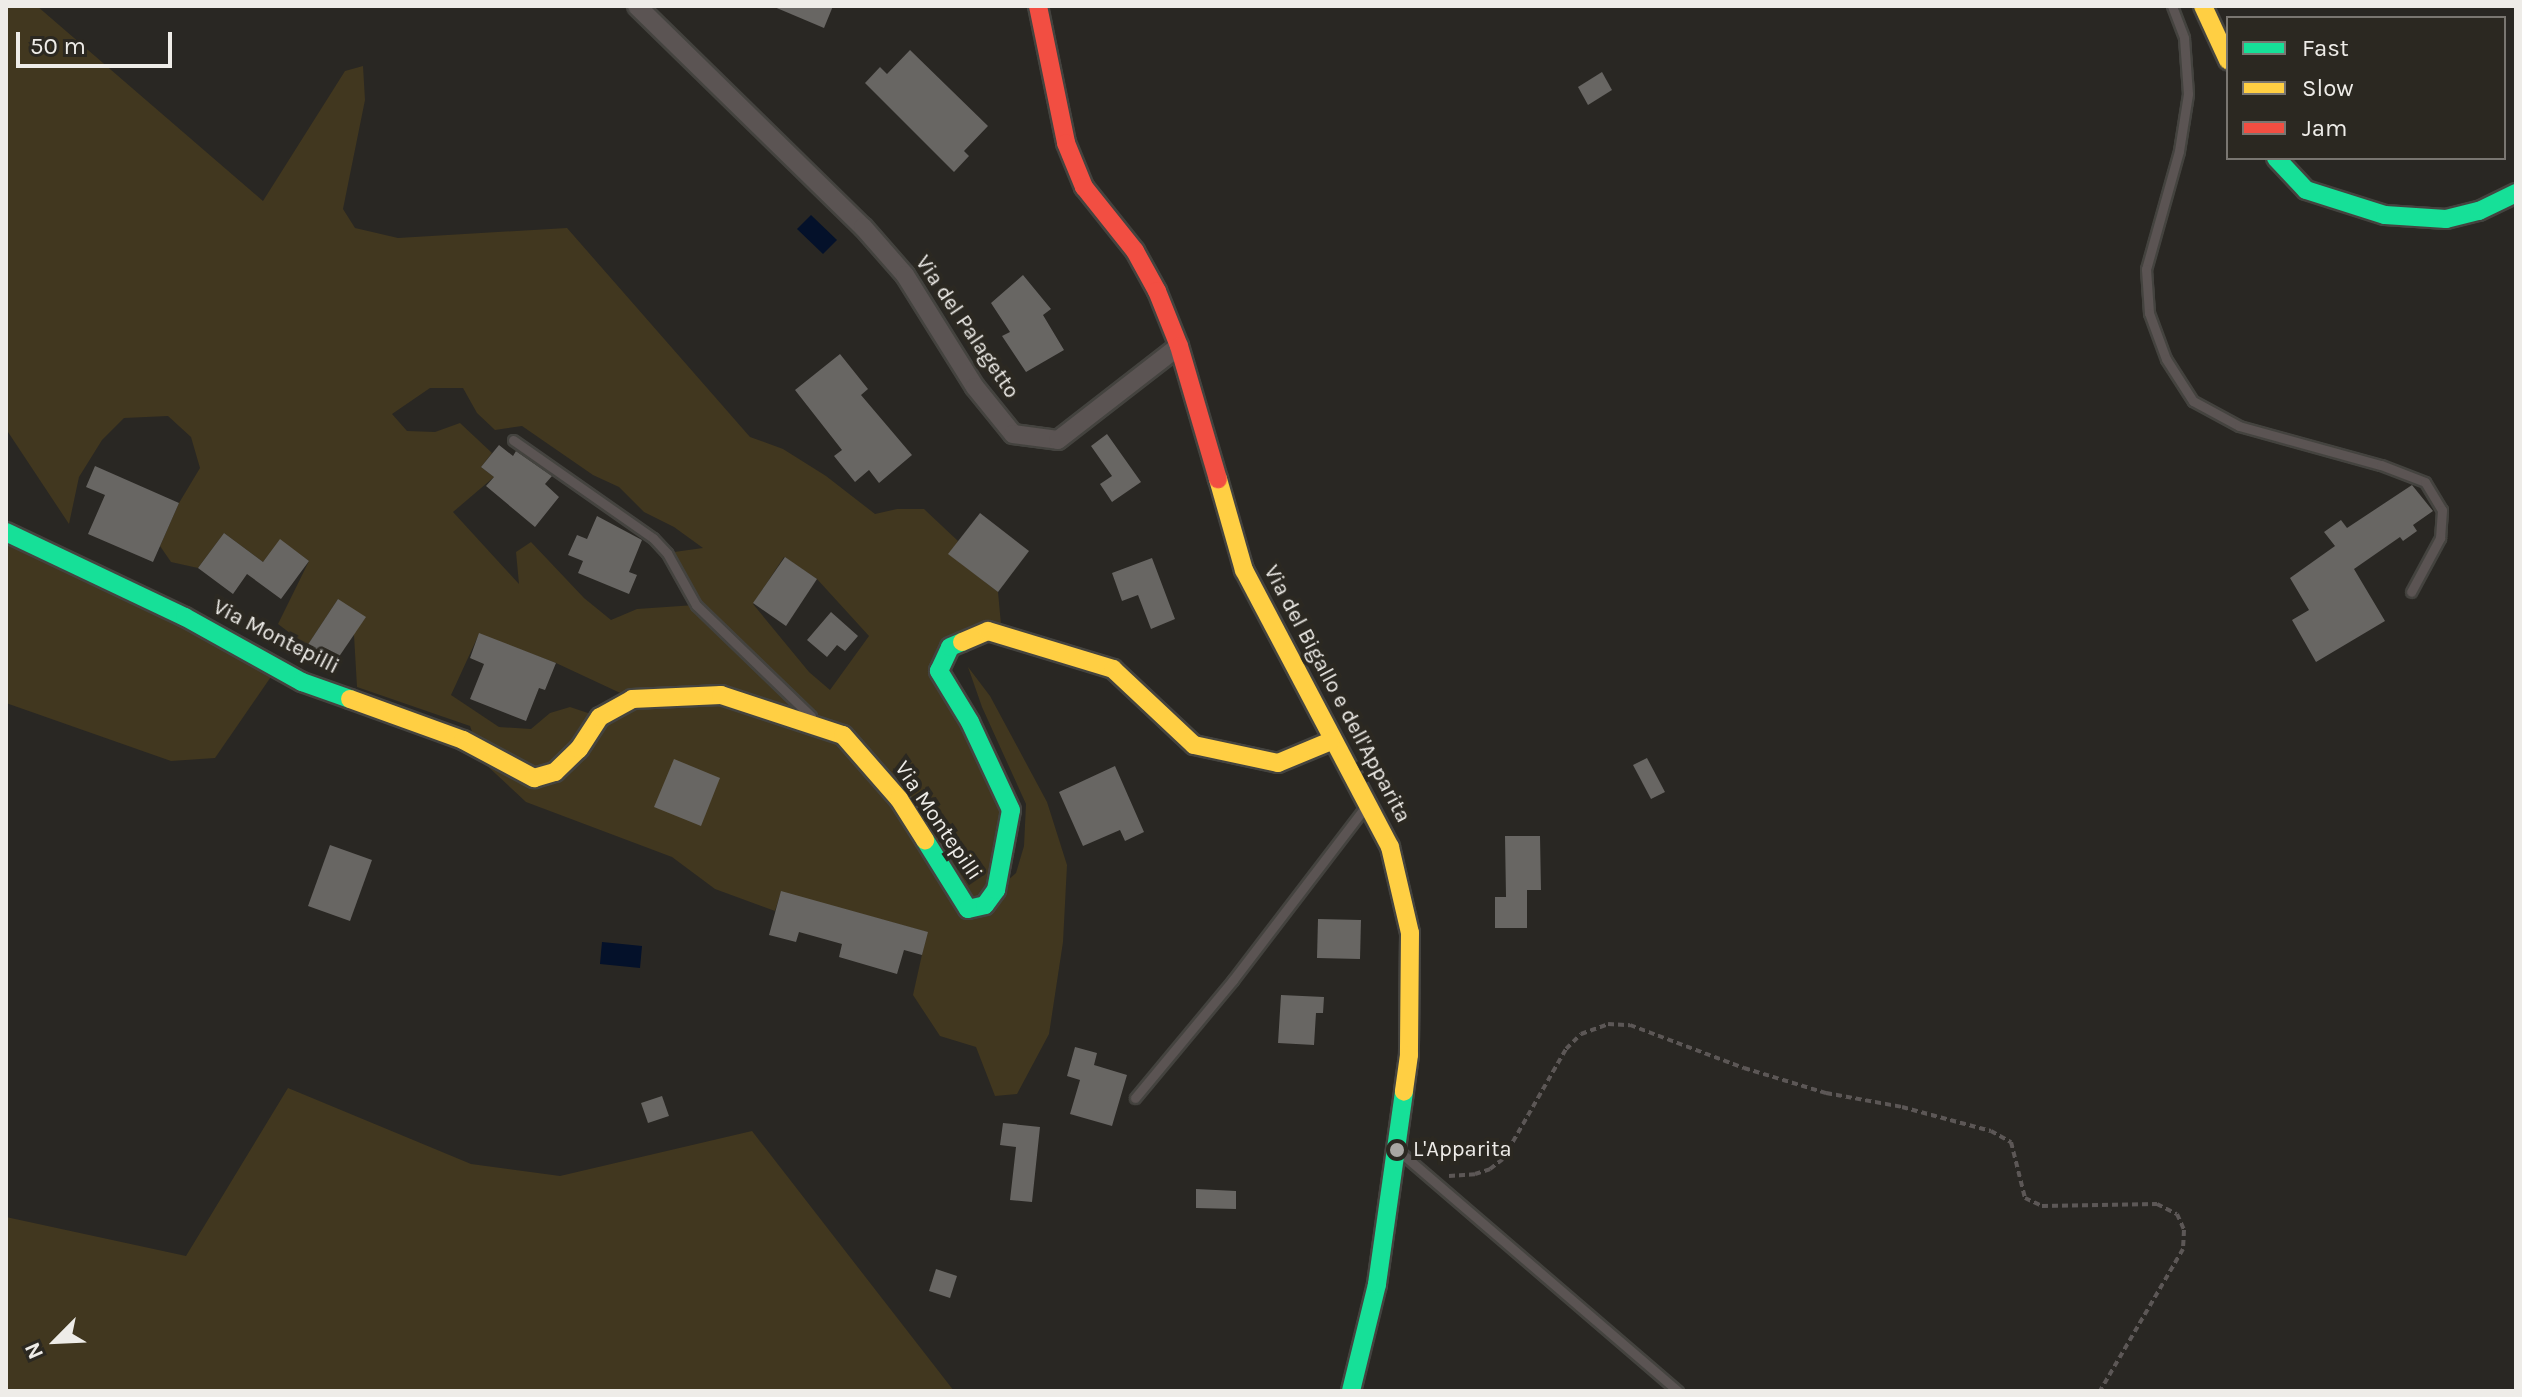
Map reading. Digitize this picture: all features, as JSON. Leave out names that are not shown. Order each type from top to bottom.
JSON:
[{"type":"street","name":"Via del Palagetto","points":[[637,6],[863,227],[905,275],[975,387],[1013,434],[1058,440],[1179,346]]},
{"type":"street","name":"Via del Bigallo e dell'Apparita","points":[[1038,6],[1066,143],[1084,187],[1135,251],[1157,291],[1179,346],[1244,570],[1331,741],[1390,847],[1410,933],[1409,1055],[1397,1150],[1377,1284],[1351,1391]]},
{"type":"street","points":[[2203,6],[2226,56]]},
{"type":"street","points":[[2278,160],[2306,190],[2385,215],[2446,219],[2479,211],[2516,193]]},
{"type":"street","name":"Via Montepilli","points":[[6,532],[185,617],[302,682],[463,740],[534,778],[555,772],[579,749],[600,717],[632,699],[721,695],[843,735],[899,799],[968,909],[985,905],[996,890],[1011,810],[970,722],[939,671],[950,647],[988,631],[1113,669],[1194,745],[1278,763],[1331,741]]},
{"type":"lane","points":[[2172,6],[2184,38],[2188,94],[2179,151],[2146,269],[2149,313],[2166,359],[2193,401],[2239,426],[2381,465],[2425,482],[2442,510],[2440,538],[2411,592]]},
{"type":"lane","points":[[513,440],[653,538],[667,553],[696,605],[822,727]]},
{"type":"lane","points":[[1135,1098],[1233,980],[1368,804]]},
{"type":"lane","points":[[1397,1150],[1678,1391]]},
{"type":"path","points":[[1441,1188],[1451,1173],[1475,1174],[1490,1169],[1503,1159],[1566,1049],[1581,1034],[1608,1024],[1630,1025],[1744,1068],[1826,1093],[1902,1107],[1991,1131],[2011,1142],[2017,1155],[2025,1198],[2042,1206],[2157,1204],[2177,1214],[2184,1230],[2183,1249],[2100,1391]]},
{"type":"shaded area","points":[[6,6],[37,6],[263,201],[345,71],[363,66],[365,100],[343,209],[355,228],[398,238],[567,228],[750,437],[783,449],[826,476],[875,514],[897,509],[924,509],[958,541],[949,554],[998,592],[1002,635],[988,631],[939,671],[1011,810],[998,889],[1016,873],[1024,846],[1026,804],[982,707],[968,667],[990,696],[1047,802],[1067,865],[1063,942],[1049,1034],[1017,1094],[995,1096],[976,1047],[940,1036],[913,995],[927,932],[781,892],[775,911],[715,889],[672,857],[526,802],[483,762],[470,726],[357,687],[354,635],[338,599],[307,646],[278,624],[309,561],[280,540],[263,562],[224,533],[198,568],[171,562],[160,546],[179,503],[200,468],[191,437],[168,416],[124,418],[102,440],[79,477],[69,524],[6,429]],"holes":[[[430,388],[463,388],[477,413],[495,430],[522,426],[593,475],[619,487],[644,512],[674,527],[703,548],[667,553],[695,605],[637,609],[611,620],[584,598],[531,542],[516,552],[519,584],[453,512],[494,477],[481,467],[492,453],[460,423],[435,432],[407,431],[392,414]],[[784,557],[817,579],[869,636],[830,690],[809,672],[753,604]],[[479,634],[556,663],[631,698],[600,717],[570,707],[550,713],[531,729],[499,727],[451,695]]]},
{"type":"shaded area","points":[[6,532],[277,668],[215,758],[171,761],[6,703]]},
{"type":"shaded area","points":[[288,1088],[471,1164],[560,1176],[752,1131],[954,1391],[6,1391],[6,1217],[186,1256]]},
{"type":"water","points":[[811,215],[837,240],[823,254],[797,229]]},
{"type":"water","points":[[602,942],[642,946],[640,968],[600,964]]},
{"type":"building","points":[[772,6],[833,6],[824,28]]},
{"type":"building","points":[[910,50],[988,126],[964,151],[969,156],[954,172],[865,83],[880,67],[887,74]]},
{"type":"building","points":[[1602,72],[1612,90],[1588,105],[1578,87]]},
{"type":"building","points":[[1023,275],[1051,309],[1043,315],[1064,350],[1026,372],[1002,336],[1010,332],[991,303]]},
{"type":"building","points":[[840,354],[868,389],[861,395],[912,455],[879,483],[869,470],[855,482],[834,456],[842,450],[795,390]]},
{"type":"building","points":[[1107,434],[1141,482],[1112,502],[1100,484],[1112,476],[1091,446]]},
{"type":"building","points":[[499,445],[513,456],[516,451],[552,476],[545,484],[559,497],[535,527],[486,486],[494,477],[481,467]]},
{"type":"building","points":[[95,466],[179,503],[153,562],[88,534],[105,495],[86,487]]},
{"type":"building","points":[[2412,485],[2433,511],[2413,525],[2417,531],[2403,541],[2400,537],[2354,569],[2385,621],[2316,662],[2292,620],[2309,610],[2290,578],[2335,546],[2324,532],[2341,520],[2347,528]]},
{"type":"building","points":[[980,513],[1029,551],[998,592],[948,554]]},
{"type":"building","points":[[597,516],[642,540],[629,572],[637,575],[629,594],[578,573],[583,561],[568,555],[577,535],[587,539]]},
{"type":"building","points":[[224,533],[263,562],[280,539],[309,561],[281,599],[247,574],[233,594],[198,568]]},
{"type":"building","points":[[785,557],[817,579],[786,626],[753,603]]},
{"type":"building","points":[[1152,558],[1175,619],[1151,629],[1138,595],[1122,601],[1112,573]]},
{"type":"building","points":[[338,599],[366,617],[334,664],[307,646]]},
{"type":"building","points":[[831,612],[858,636],[845,651],[837,645],[827,657],[807,640]]},
{"type":"building","points":[[479,633],[556,663],[545,690],[539,688],[526,721],[470,699],[484,664],[470,658]]},
{"type":"building","points":[[1647,758],[1665,792],[1651,799],[1633,765]]},
{"type":"building","points":[[674,759],[720,778],[701,826],[654,807]]},
{"type":"building","points":[[1115,766],[1144,832],[1125,841],[1120,830],[1083,846],[1059,792]]},
{"type":"building","points":[[1505,836],[1540,836],[1541,890],[1527,890],[1527,928],[1495,928],[1495,897],[1506,897]]},
{"type":"building","points":[[330,845],[372,860],[350,921],[308,906]]},
{"type":"building","points":[[781,891],[928,932],[922,955],[904,950],[897,974],[839,957],[842,944],[799,932],[796,942],[769,935]]},
{"type":"building","points":[[1318,919],[1361,920],[1360,959],[1317,958]]},
{"type":"building","points":[[1281,995],[1324,997],[1323,1013],[1316,1013],[1314,1045],[1278,1043]]},
{"type":"building","points":[[1075,1047],[1097,1053],[1094,1065],[1127,1075],[1112,1126],[1070,1114],[1080,1080],[1067,1076]]},
{"type":"building","points":[[662,1096],[669,1116],[648,1123],[641,1103]]},
{"type":"building","points":[[1003,1123],[1040,1127],[1032,1202],[1010,1200],[1016,1147],[1000,1145]]},
{"type":"building","points":[[1196,1189],[1236,1191],[1236,1209],[1196,1208]]},
{"type":"building","points":[[936,1269],[957,1276],[950,1298],[929,1291]]},
{"type":"traffic: fast","points":[[2278,160],[2306,190],[2385,215],[2446,219],[2479,211],[2516,193]]},
{"type":"traffic: fast","points":[[6,532],[185,617],[302,682],[350,699]]},
{"type":"traffic: fast","points":[[925,840],[968,909],[985,905],[996,890],[1011,810],[970,722],[939,671],[950,647],[962,642]]},
{"type":"traffic: fast","points":[[1351,1391],[1377,1284],[1404,1092]]},
{"type":"traffic: slow","points":[[2203,6],[2226,56]]},
{"type":"traffic: slow","points":[[1218,479],[1244,570],[1390,847],[1410,933],[1409,1055],[1404,1092]]},
{"type":"traffic: slow","points":[[962,642],[988,631],[1113,669],[1194,745],[1278,763],[1331,741]]},
{"type":"traffic: slow","points":[[350,699],[463,740],[534,778],[555,772],[579,749],[600,717],[632,699],[721,695],[843,735],[899,799],[925,840]]},
{"type":"traffic: jam","points":[[1038,6],[1066,143],[1084,187],[1135,251],[1157,291],[1179,346],[1218,479]]},
{"type":"place","name":"L'Apparita","points":[[1397,1150]]}]
